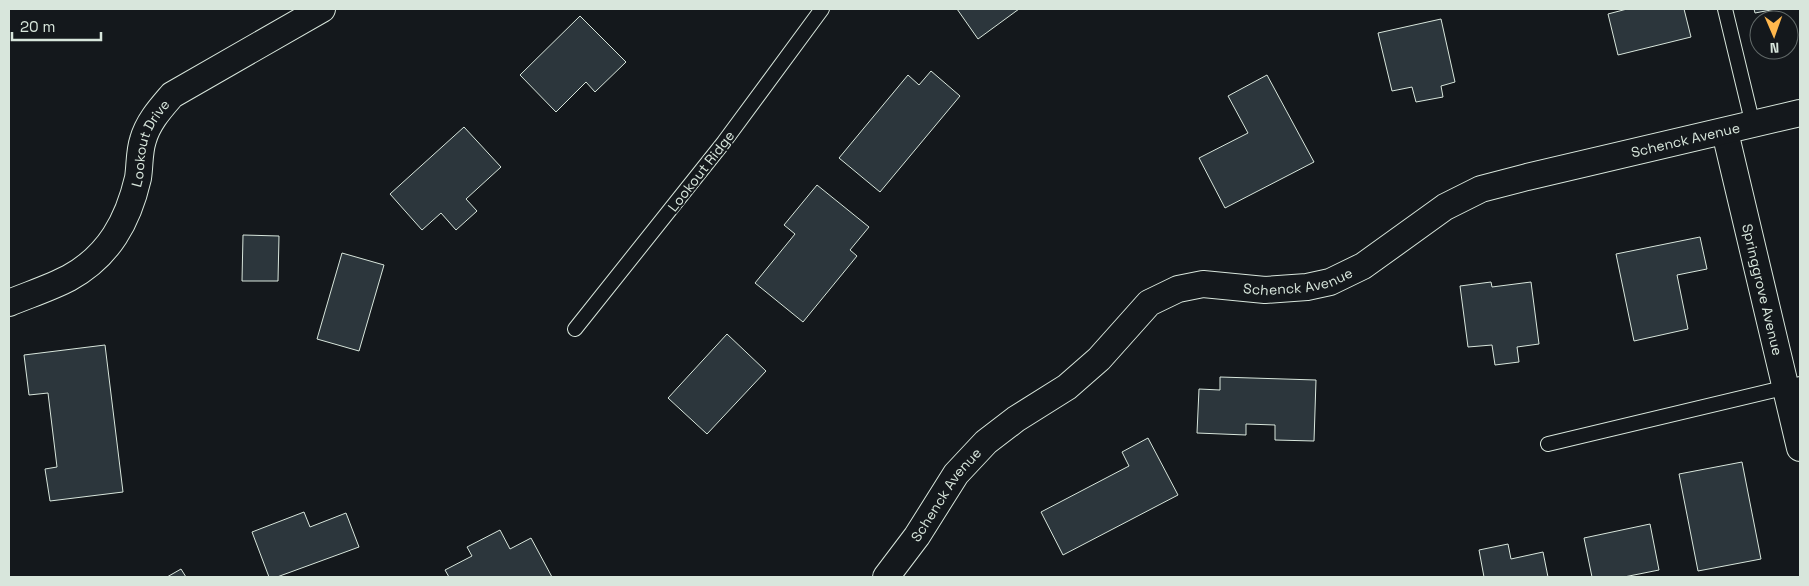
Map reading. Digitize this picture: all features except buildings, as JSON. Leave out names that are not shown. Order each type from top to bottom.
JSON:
[{"type":"street","name":"Lookout Drive","points":[[9,303],[69,278],[95,260],[113,241],[130,208],[138,176],[143,140],[154,116],[172,96],[322,9]]},
{"type":"street","name":"Schenck Avenue","points":[[886,577],[917,536],[956,474],[986,442],[1016,418],[1067,387],[1080,376],[1099,359],[1149,303],[1178,289],[1203,284],[1265,290],[1306,287],[1330,282],[1363,266],[1445,206],[1481,190],[1527,177],[1800,113]]},
{"type":"street","name":"Springgrove Avenue","points":[[1725,132],[1793,386],[1800,448]]},
{"type":"lane","name":"Lookout Ridge","points":[[575,329],[724,142],[822,9]]},
{"type":"lane","points":[[1726,9],[1752,125]]},
{"type":"lane","points":[[1548,444],[1793,386]]}]
